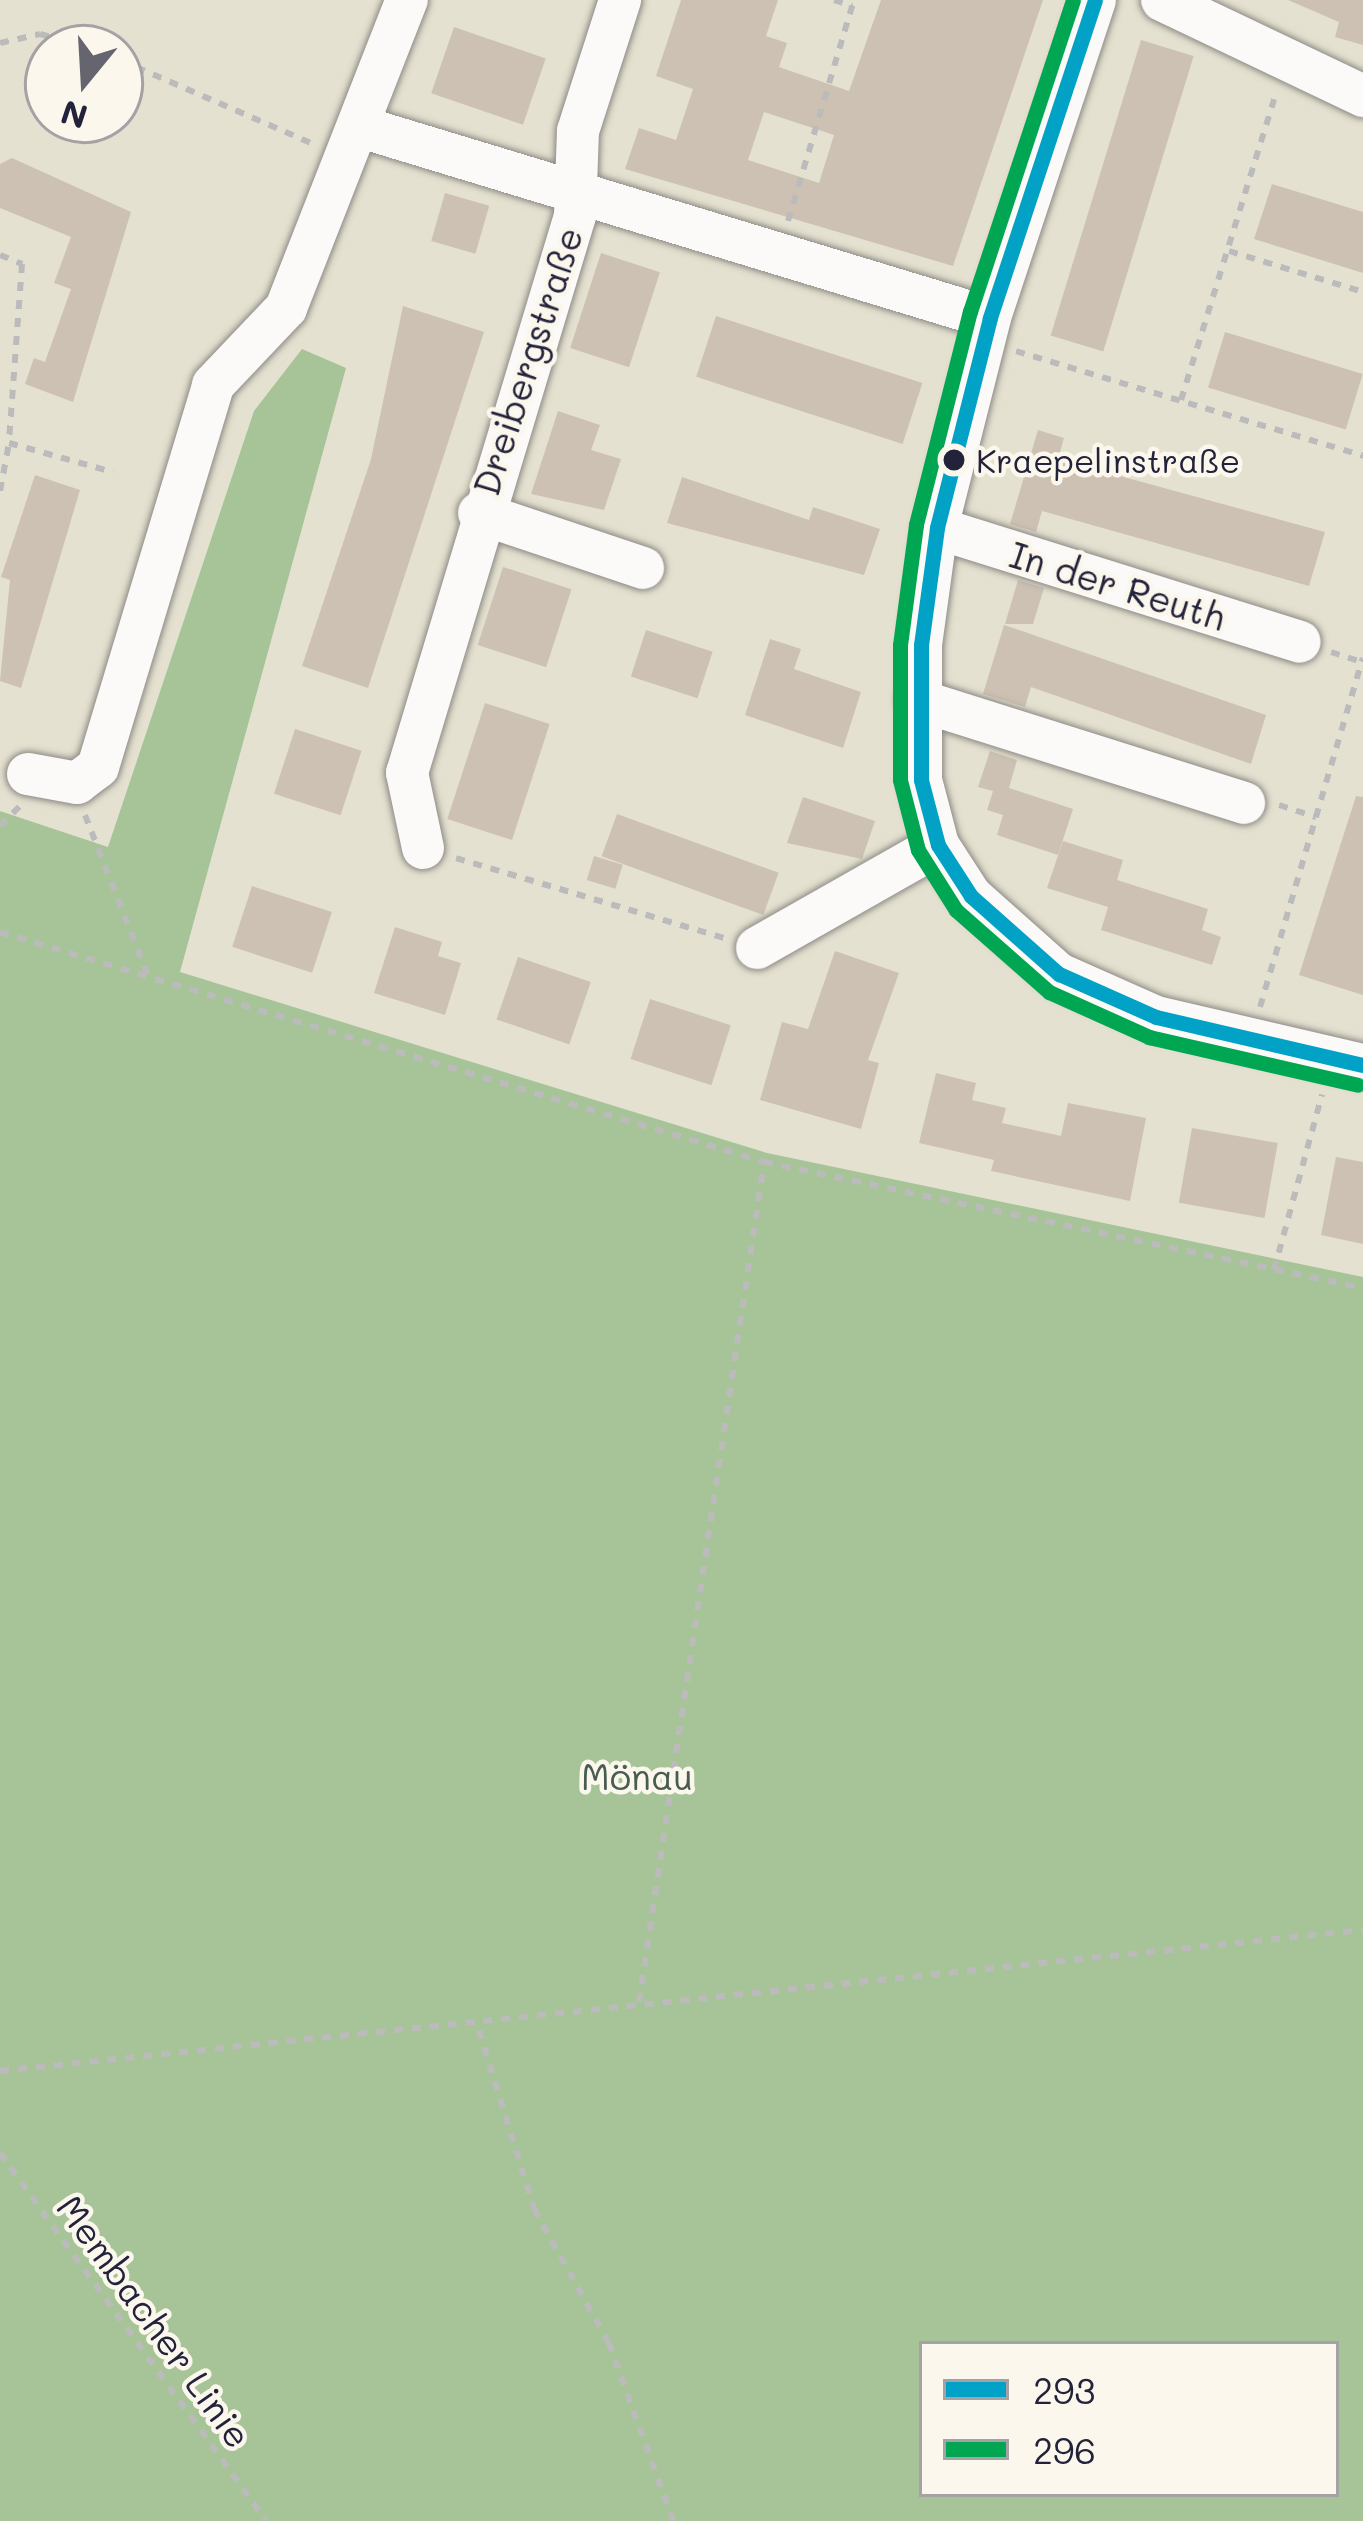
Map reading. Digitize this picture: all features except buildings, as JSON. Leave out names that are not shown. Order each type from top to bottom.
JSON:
[{"type":"street","points":[[28,774],[76,782],[98,767],[213,385],[286,308],[407,0]]},
{"type":"street","name":"Dreibergstraße","points":[[423,848],[407,773],[479,512],[577,191],[578,131],[620,0]]},
{"type":"street","points":[[1095,0],[987,329],[937,528],[918,700],[938,845],[970,896],[1059,974],[1156,1017],[1348,1061]]},
{"type":"street","points":[[1162,0],[1363,96]]},
{"type":"street","points":[[352,142],[577,191],[778,253],[987,329]]},
{"type":"street","name":"Dreibergstraße","points":[[479,512],[643,568]]},
{"type":"street","name":"In der Reuth","points":[[937,528],[1300,642]]},
{"type":"street","points":[[918,700],[1244,803]]},
{"type":"street","points":[[758,948],[938,845]]},
{"type":"path","points":[[778,253],[853,3],[835,0]]},
{"type":"path","points":[[1181,400],[1287,59]]},
{"type":"path","points":[[144,68],[352,142]]},
{"type":"path","points":[[1228,251],[1363,292]]},
{"type":"path","points":[[0,255],[22,264],[10,340],[10,443],[0,491]]},
{"type":"path","points":[[987,329],[1181,400],[1363,457]]},
{"type":"path","points":[[0,338],[10,340]]},
{"type":"path","points":[[10,443],[113,472]]},
{"type":"path","points":[[1250,1039],[1363,658]]},
{"type":"path","points":[[76,782],[96,862],[149,978]]},
{"type":"path","points":[[423,848],[758,948]]},
{"type":"path","points":[[0,932],[764,1162],[1363,1288]]},
{"type":"path","points":[[1274,1270],[1348,1061]]},
{"type":"path","points":[[638,2002],[764,1162]]},
{"type":"path","points":[[0,2071],[479,2029],[638,2002],[1363,1930]]},
{"type":"path","points":[[479,2029],[534,2209],[609,2344],[673,2521]]},
{"type":"path","name":"Membacher Linie","points":[[0,2153],[266,2521]]},
{"type":"green space","name":"Mönau","points":[[302,349],[346,368],[180,972],[767,1153],[1363,1277],[1363,2521],[0,2521],[0,811],[108,847],[254,411]]},
{"type":"transit line","name":"296","points":[[1073,0],[970,311],[916,525],[900,645],[900,780],[918,850],[956,910],[1049,992],[1149,1037],[1358,1085]]},
{"type":"transit line","name":"293","points":[[1095,0],[990,318],[937,528],[921,645],[921,780],[938,845],[971,896],[1059,974],[1156,1017],[1363,1065]]},
{"type":"place","name":"Kraepelinstraße","points":[[954,460]]}]
